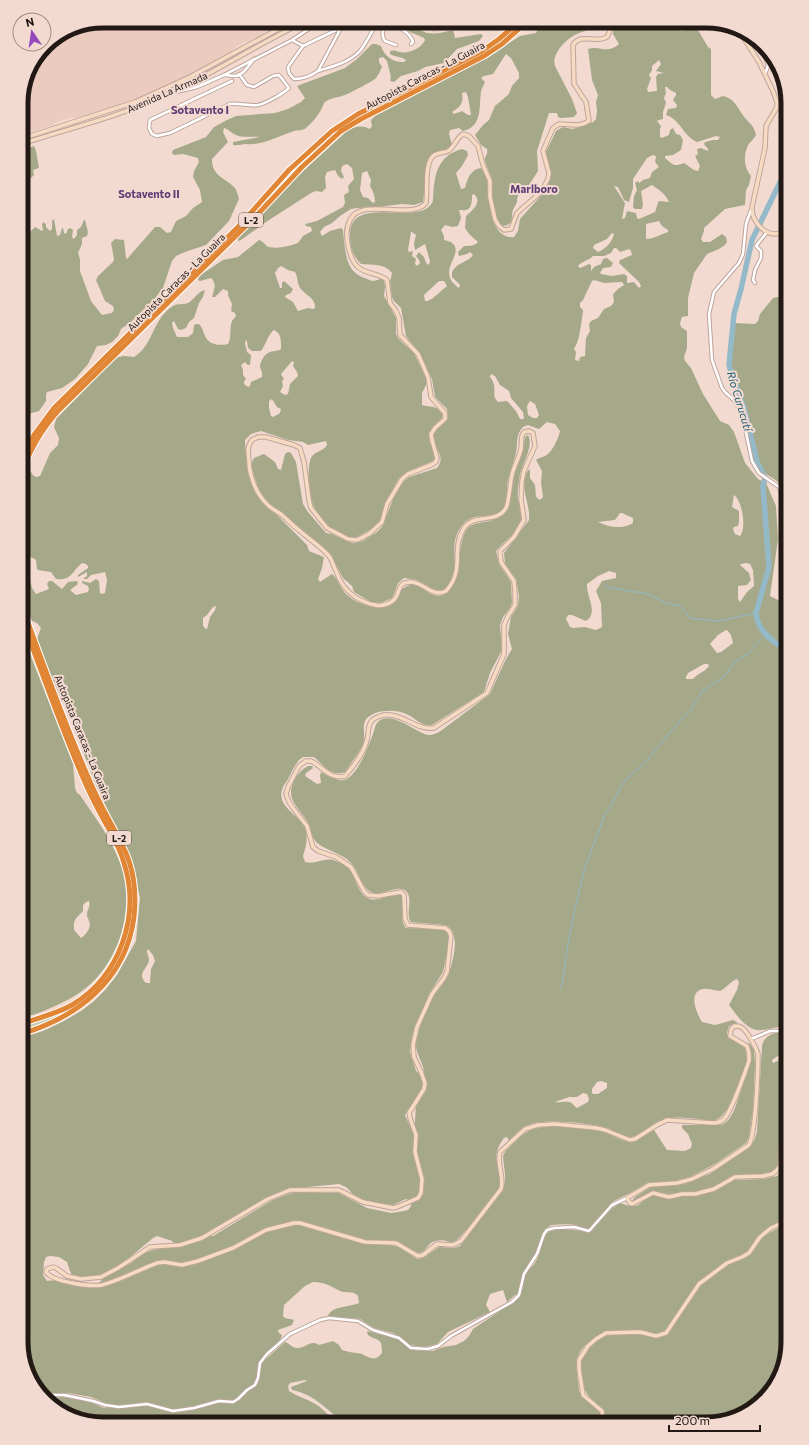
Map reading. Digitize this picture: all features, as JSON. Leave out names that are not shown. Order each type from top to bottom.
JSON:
[{"type":"highway","name":"Autopista Caracas - La Guaira","points":[[28,446],[34,434],[54,408],[240,224],[296,164],[332,131],[358,114],[482,51],[512,28]]},
{"type":"highway","name":"Autopista Caracas - La Guaira","points":[[28,455],[38,437],[58,411],[258,214],[302,167],[336,136],[361,119],[484,56],[502,44],[520,28]]},
{"type":"highway","name":"Autopista Caracas - La Guaira","points":[[28,621],[84,767],[127,855],[132,874],[135,899],[133,923],[126,948],[118,966],[106,983],[90,998],[69,1014],[51,1024],[28,1032]]},
{"type":"highway","name":"Autopista Caracas - La Guaira","points":[[28,635],[79,769],[122,857],[128,875],[130,899],[128,923],[122,947],[114,964],[102,980],[87,995],[71,1005],[28,1021]]},
{"type":"main road","name":"Avenida La Armada","points":[[28,137],[152,95],[208,68],[280,28]]},
{"type":"main road","name":"Avenida La Armada","points":[[28,142],[116,114],[170,93],[218,69],[293,28]]},
{"type":"main road","points":[[610,28],[607,37],[599,40],[581,38],[573,45],[574,84],[586,102],[589,120],[582,124],[559,124],[552,128],[543,151],[548,179],[540,192],[517,213],[511,229],[504,230],[496,222],[490,200],[490,181],[483,165],[478,146],[469,136],[463,134],[449,150],[435,155],[431,160],[428,171],[426,200],[424,206],[396,210],[362,209],[353,214],[349,221],[346,235],[352,259],[356,266],[362,270],[379,275],[387,280],[390,303],[399,318],[400,335],[418,354],[428,377],[431,397],[445,413],[445,419],[431,434],[437,458],[436,462],[431,466],[408,474],[402,479],[387,504],[382,522],[369,534],[355,540],[348,539],[327,528],[311,508],[304,462],[300,448],[262,436],[252,440],[249,447],[249,465],[251,475],[258,494],[264,502],[282,515],[329,556],[338,577],[350,594],[372,605],[379,606],[392,601],[397,596],[399,587],[407,583],[417,583],[437,593],[446,591],[452,583],[456,571],[458,562],[457,546],[461,533],[471,521],[495,516],[504,510],[507,504],[514,468],[520,450],[522,435],[524,432],[529,431],[534,435],[535,446],[524,472],[522,481],[521,499],[524,520],[514,537],[500,551],[501,562],[514,581],[515,605],[504,625],[504,654],[487,694],[434,728],[423,728],[409,720],[397,716],[384,715],[375,718],[370,724],[365,747],[345,776],[337,777],[329,774],[314,762],[306,761],[299,766],[287,791],[286,797],[288,802],[307,826],[315,849],[336,857],[351,867],[364,891],[368,895],[378,896],[398,892],[403,893],[405,897],[405,919],[408,925],[445,928],[449,931],[451,936],[447,972],[432,994],[419,1021],[413,1045],[414,1057],[425,1083],[424,1089],[409,1113],[416,1135],[415,1152],[422,1179],[419,1196],[413,1201],[397,1207],[386,1207],[362,1202],[339,1190],[290,1190],[268,1199],[202,1238],[180,1245],[150,1247],[118,1268],[101,1277],[89,1279],[70,1278],[53,1267],[47,1269],[46,1272],[51,1277],[62,1281],[102,1285],[157,1263],[164,1262],[182,1265],[198,1261],[233,1248],[266,1230],[294,1223],[300,1223],[365,1242],[396,1243],[416,1256],[421,1256],[437,1244],[453,1245],[461,1241],[501,1189],[503,1179],[499,1160],[500,1152],[528,1128],[550,1124],[596,1128],[630,1140],[635,1139],[656,1125],[667,1120],[713,1123],[723,1120],[730,1110],[746,1069],[749,1056],[747,1046],[731,1037],[731,1030],[734,1026],[742,1027],[751,1040],[758,1057],[754,1118],[749,1145],[713,1169],[692,1179],[672,1184],[650,1185],[626,1198],[628,1202],[632,1204],[653,1193],[669,1197],[682,1194],[695,1194],[714,1189],[735,1177],[763,1176],[772,1174],[780,1166],[781,1143]]},
{"type":"main road","points":[[744,39],[766,74],[778,104],[766,126],[765,148],[752,210],[754,217],[761,228],[767,232],[776,234],[781,232]]},
{"type":"main road","points":[[602,1417],[602,1411],[584,1396],[582,1391],[579,1360],[588,1346],[600,1336],[609,1333],[640,1332],[654,1336],[664,1335],[674,1324],[699,1284],[728,1263],[749,1253],[760,1237],[771,1228],[781,1224]]},
{"type":"street","points":[[170,93],[196,87],[224,75],[292,40],[310,28]]},
{"type":"street","points":[[338,28],[303,46],[288,67],[288,73],[294,79],[312,75],[318,71],[338,65],[357,54],[374,28]]},
{"type":"street","points":[[318,71],[341,28]]},
{"type":"street","points":[[384,28],[382,31],[382,36],[385,41],[396,45]]},
{"type":"street","points":[[398,28],[413,39],[411,44]]},
{"type":"street","points":[[292,40],[303,46]]},
{"type":"street","points":[[224,75],[235,76],[244,72],[255,58]]},
{"type":"street","points":[[766,58],[768,66],[766,74]]},
{"type":"street","points":[[232,81],[150,120],[149,128],[152,134],[157,136],[170,133],[230,104],[263,104],[289,88],[279,75],[273,76],[254,87],[247,85],[239,74]]},
{"type":"street","points":[[752,210],[746,224],[743,254],[739,263],[714,292],[709,314],[712,360],[722,388],[736,402],[744,423],[752,461],[759,473],[779,487],[781,493]]},
{"type":"street","points":[[755,283],[753,280],[755,270],[761,258],[761,251],[756,246],[767,232]]},
{"type":"street","points":[[751,1040],[770,1032],[781,1031]]},
{"type":"street","points":[[51,1395],[64,1395],[93,1400],[105,1405],[119,1407],[148,1404],[173,1411],[194,1408],[219,1401],[233,1402],[255,1385],[258,1378],[260,1363],[268,1354],[292,1333],[317,1321],[326,1319],[358,1321],[373,1330],[399,1338],[409,1348],[435,1348],[451,1336],[517,1298],[524,1274],[537,1254],[544,1234],[547,1230],[554,1228],[574,1227],[589,1231],[612,1205],[626,1198]]},
{"type":"shaded area","points":[[103,28],[273,28],[250,41],[244,42],[231,52],[205,67],[152,93],[124,104],[56,122],[53,125],[28,133],[29,89],[36,70],[44,57],[49,52],[52,52],[52,49],[57,44],[74,34],[89,29]]},
{"type":"shaded area","points":[[431,28],[447,29],[432,33]]},
{"type":"green space","points":[[405,28],[418,28],[430,33],[441,33],[453,30],[455,38],[481,34],[483,36],[479,41],[457,49],[444,63],[425,67],[418,71],[401,76],[394,82],[390,81],[391,77],[387,61],[383,57],[379,58],[379,62],[382,67],[376,78],[366,85],[326,101],[314,119],[303,130],[294,131],[258,144],[233,145],[233,142],[260,137],[238,136],[224,128],[223,132],[228,142],[212,159],[216,173],[237,191],[239,199],[229,221],[206,245],[176,256],[172,261],[163,288],[156,297],[131,322],[121,329],[118,336],[112,342],[106,345],[97,346],[88,364],[75,379],[62,388],[47,392],[46,401],[39,411],[28,414],[28,230],[31,231],[35,227],[42,231],[43,222],[50,231],[52,229],[52,221],[54,219],[57,236],[60,235],[62,228],[66,234],[70,228],[73,230],[72,237],[74,239],[77,235],[77,230],[81,227],[85,220],[88,232],[87,236],[82,238],[82,244],[78,253],[80,259],[80,271],[91,301],[102,315],[112,313],[114,310],[113,306],[105,301],[96,280],[98,276],[113,262],[114,259],[111,243],[115,239],[124,240],[127,259],[155,227],[160,227],[167,233],[171,232],[176,221],[186,216],[193,208],[202,202],[200,190],[193,177],[194,171],[199,162],[198,158],[183,154],[174,155],[172,153],[173,150],[206,137],[214,127],[236,116],[275,113],[288,109],[305,98],[297,86],[345,68],[357,59],[372,44],[381,46],[384,53],[393,60],[404,62],[406,60],[390,54],[390,51],[411,51],[421,46],[425,40],[424,38],[410,32]]},
{"type":"green space","points":[[538,28],[591,28],[569,39],[555,56],[555,66],[572,99],[577,113],[574,117],[561,118],[558,117],[557,113],[549,113],[537,151],[538,171],[529,185],[521,189],[512,212],[511,223],[503,226],[499,223],[496,217],[493,201],[492,179],[485,160],[487,149],[481,145],[475,135],[489,120],[495,106],[509,94],[512,86],[519,78],[519,73],[511,58],[506,54],[493,74],[481,78],[485,82],[481,91],[479,115],[474,125],[463,131],[459,128],[450,130],[449,134],[452,145],[451,148],[439,153],[428,163],[423,202],[414,205],[402,204],[351,209],[324,227],[320,232],[322,236],[330,231],[341,228],[343,230],[347,260],[355,273],[373,281],[381,279],[384,280],[384,296],[396,318],[396,334],[406,346],[413,351],[426,378],[426,385],[422,393],[422,405],[437,408],[443,416],[431,429],[429,437],[435,458],[433,461],[407,472],[399,478],[385,504],[379,523],[355,538],[341,534],[328,526],[318,515],[311,498],[309,490],[310,460],[314,454],[327,445],[326,441],[308,445],[303,442],[288,440],[261,431],[251,434],[245,440],[247,469],[255,493],[268,508],[307,545],[309,551],[324,557],[318,579],[320,582],[332,574],[344,592],[350,597],[360,603],[372,607],[383,607],[387,605],[400,591],[406,586],[410,585],[419,586],[430,594],[438,596],[443,595],[450,590],[457,573],[462,541],[465,533],[469,527],[490,521],[492,518],[485,516],[473,517],[464,523],[460,528],[455,540],[455,563],[453,574],[444,590],[437,591],[417,580],[404,578],[398,583],[392,598],[381,603],[371,602],[354,592],[352,586],[343,578],[331,555],[265,501],[258,488],[251,465],[254,458],[264,454],[275,462],[278,469],[281,470],[285,454],[288,452],[291,453],[296,462],[303,504],[308,512],[326,533],[353,543],[363,541],[381,528],[393,499],[403,482],[409,477],[437,468],[440,463],[440,455],[433,440],[437,430],[448,417],[447,409],[435,397],[432,379],[420,354],[406,336],[401,308],[392,297],[390,282],[392,273],[382,266],[361,264],[354,255],[350,241],[353,223],[361,216],[373,213],[416,212],[427,208],[433,200],[434,183],[438,168],[453,152],[462,149],[467,151],[468,155],[456,173],[461,189],[465,188],[468,178],[472,172],[481,168],[487,176],[491,214],[497,228],[507,237],[514,237],[518,231],[520,219],[546,190],[550,172],[546,152],[556,131],[563,127],[572,129],[576,128],[593,122],[596,119],[596,102],[598,95],[592,80],[588,49],[610,49],[619,44],[613,34],[613,28],[677,28],[682,31],[686,28],[699,28],[698,30],[708,47],[711,49],[711,95],[715,99],[723,96],[731,100],[752,126],[756,135],[748,145],[745,153],[746,166],[751,176],[746,190],[745,205],[725,209],[704,228],[701,239],[703,242],[710,242],[722,234],[726,237],[727,242],[719,249],[707,254],[694,273],[688,298],[688,316],[682,317],[680,323],[681,327],[687,331],[687,348],[684,357],[685,361],[691,368],[703,394],[720,421],[729,425],[734,432],[745,463],[758,479],[766,483],[776,506],[778,539],[770,596],[781,602],[781,1027],[757,1030],[745,1024],[729,1005],[737,990],[739,982],[737,979],[720,991],[703,989],[695,994],[694,999],[696,1009],[702,1022],[715,1025],[733,1020],[738,1023],[729,1026],[727,1033],[732,1040],[745,1048],[747,1058],[744,1071],[746,1072],[749,1064],[747,1043],[750,1044],[754,1050],[755,1064],[753,1110],[749,1137],[746,1143],[715,1164],[688,1178],[675,1182],[649,1182],[614,1201],[599,1217],[599,1219],[602,1219],[611,1209],[620,1203],[636,1206],[653,1195],[671,1199],[684,1195],[696,1196],[719,1189],[734,1180],[764,1179],[777,1176],[781,1172],[781,1222],[773,1225],[762,1233],[763,1235],[766,1235],[781,1227],[781,1342],[775,1371],[765,1388],[748,1404],[730,1413],[720,1416],[706,1417],[337,1417],[315,1400],[301,1392],[292,1390],[291,1387],[307,1381],[305,1380],[290,1383],[288,1386],[289,1391],[317,1405],[330,1417],[98,1417],[79,1413],[61,1404],[54,1398],[62,1397],[88,1401],[104,1408],[107,1407],[108,1404],[91,1397],[68,1393],[49,1393],[41,1384],[34,1371],[29,1352],[28,1036],[43,1031],[81,1011],[106,989],[117,975],[136,941],[140,898],[132,859],[96,786],[74,727],[76,716],[75,712],[63,703],[37,639],[41,628],[37,623],[32,621],[28,611],[28,570],[32,588],[36,594],[49,589],[47,584],[49,581],[52,581],[62,589],[68,582],[77,581],[78,584],[70,590],[76,595],[88,592],[88,586],[82,583],[82,581],[90,583],[96,579],[99,581],[100,593],[102,594],[105,593],[107,580],[105,572],[91,575],[87,579],[83,579],[87,576],[87,572],[78,577],[78,575],[88,568],[88,566],[82,563],[69,577],[56,579],[51,572],[38,570],[36,560],[29,557],[28,558],[28,470],[36,477],[40,476],[50,453],[58,445],[59,438],[54,427],[56,419],[118,357],[134,357],[141,352],[146,346],[161,318],[166,311],[173,306],[188,303],[200,292],[205,290],[194,318],[189,322],[186,328],[181,330],[178,329],[174,321],[172,323],[173,328],[177,337],[188,337],[193,333],[194,325],[199,324],[209,341],[218,345],[228,344],[232,320],[236,316],[235,313],[231,311],[232,304],[228,291],[223,289],[215,297],[212,297],[215,286],[213,280],[211,278],[200,281],[198,280],[199,276],[223,260],[238,257],[259,240],[273,248],[298,243],[303,236],[312,231],[311,227],[306,226],[305,224],[317,221],[343,207],[345,203],[344,195],[349,192],[348,186],[354,179],[352,168],[347,164],[342,166],[341,171],[344,177],[342,179],[338,176],[335,170],[327,172],[325,177],[326,188],[322,192],[316,191],[311,193],[238,241],[238,236],[300,174],[347,131],[358,127],[370,129],[372,126],[371,120],[375,116],[483,60],[520,36],[536,33]],"holes":[[[659,60],[661,64],[656,71],[664,73],[658,74],[656,77],[657,91],[648,92],[647,89],[651,78],[649,75],[652,70],[652,66]],[[665,87],[676,93],[673,100],[677,105],[676,108],[668,109],[666,115],[675,120],[692,139],[697,142],[716,136],[720,137],[718,140],[705,142],[704,144],[708,151],[701,148],[697,149],[698,154],[695,156],[700,166],[698,171],[684,163],[674,165],[665,158],[665,156],[673,155],[681,150],[683,140],[680,135],[676,134],[673,128],[670,130],[669,135],[662,138],[660,137],[661,126],[657,121],[663,119],[663,112],[666,103],[664,98],[666,93]],[[466,92],[471,115],[468,115],[462,111],[454,114],[452,112],[462,102],[462,93]],[[653,155],[656,156],[655,162],[659,167],[652,172],[650,178],[639,183],[638,181],[635,183],[637,190],[634,196],[633,207],[635,209],[642,209],[643,204],[641,191],[652,185],[664,194],[669,202],[659,201],[655,212],[639,219],[637,218],[636,213],[627,211],[625,218],[622,219],[625,203],[614,186],[618,187],[624,200],[629,202],[633,188],[633,179],[647,158]],[[367,171],[371,180],[370,186],[374,194],[375,202],[373,203],[368,198],[363,197],[360,190],[362,173]],[[474,194],[476,197],[477,203],[474,209],[466,216],[465,228],[478,242],[474,245],[464,246],[458,252],[459,256],[470,252],[473,255],[457,266],[452,272],[452,277],[460,285],[459,288],[452,282],[449,275],[449,269],[455,252],[455,247],[451,242],[444,240],[441,230],[445,225],[452,227],[458,226],[461,218],[459,210],[468,209],[471,206],[472,195]],[[659,221],[662,226],[668,230],[668,232],[646,239],[646,224]],[[411,232],[416,235],[414,244],[415,250],[425,244],[430,261],[429,265],[419,252],[416,256],[420,263],[417,266],[415,264],[416,259],[412,256],[413,251],[409,252],[408,250]],[[612,233],[614,234],[612,240],[604,249],[598,252],[593,248],[594,245],[607,239]],[[614,248],[620,252],[629,249],[632,255],[620,260],[619,263],[639,282],[641,286],[639,288],[634,282],[627,283],[627,276],[624,274],[612,276],[601,274],[600,273],[603,268],[611,267],[613,263],[607,258],[603,259],[601,264],[594,267],[591,271],[591,265],[589,264],[580,268],[578,266],[593,256],[604,256],[611,253]],[[281,266],[295,272],[300,288],[312,299],[315,308],[308,308],[298,311],[293,302],[285,297],[291,293],[293,289],[284,281],[282,283],[282,288],[280,288],[275,273]],[[594,280],[604,283],[622,282],[624,285],[613,294],[614,302],[611,306],[604,309],[598,318],[591,321],[589,324],[590,331],[586,338],[585,356],[580,357],[579,361],[575,360],[576,352],[574,349],[578,341],[583,310],[580,307],[580,303]],[[439,281],[444,281],[447,286],[428,301],[425,301],[424,295]],[[274,330],[277,332],[280,338],[281,349],[265,355],[260,365],[262,377],[251,382],[250,386],[248,387],[244,384],[246,379],[243,375],[241,365],[245,362],[250,365],[251,355],[247,352],[245,343],[246,340],[248,348],[252,351],[261,351],[270,334]],[[292,361],[294,362],[293,366],[298,376],[290,384],[288,394],[285,395],[280,392],[283,386],[282,381],[284,379],[281,374]],[[491,374],[495,376],[500,385],[509,391],[511,398],[523,412],[524,419],[520,419],[516,411],[507,401],[498,402],[495,397],[494,385],[490,377]],[[272,399],[277,407],[281,409],[280,413],[273,417],[271,416],[269,401]],[[530,401],[535,404],[539,415],[537,418],[533,418],[528,415],[527,406]],[[547,422],[555,424],[560,431],[556,443],[550,452],[536,460],[542,471],[541,483],[543,497],[540,500],[536,497],[535,485],[530,478],[529,469],[526,475],[524,488],[529,520],[504,553],[505,564],[516,579],[519,596],[518,606],[511,617],[508,634],[512,649],[490,694],[436,734],[426,734],[390,718],[383,719],[376,724],[362,760],[349,778],[338,780],[321,772],[321,783],[317,784],[305,776],[306,773],[313,768],[312,766],[308,766],[298,774],[294,781],[291,793],[294,802],[307,821],[315,841],[321,846],[339,854],[354,866],[364,885],[369,891],[378,893],[394,889],[404,889],[409,896],[409,918],[411,922],[445,925],[450,928],[453,934],[455,947],[450,969],[446,979],[431,1001],[417,1037],[416,1046],[424,1072],[421,1075],[416,1071],[410,1052],[412,1036],[429,994],[443,972],[447,954],[449,937],[448,932],[442,929],[406,928],[402,920],[403,898],[401,894],[393,894],[374,900],[366,897],[362,894],[352,873],[343,864],[328,859],[309,863],[305,862],[303,856],[306,841],[306,830],[301,822],[285,806],[281,796],[283,787],[297,763],[303,757],[314,757],[331,772],[345,772],[363,746],[365,721],[368,717],[375,713],[389,711],[404,713],[419,722],[432,725],[484,692],[490,673],[502,648],[500,625],[512,603],[511,582],[499,564],[496,551],[518,528],[521,520],[518,490],[520,474],[530,444],[528,435],[525,437],[523,451],[511,486],[509,489],[507,487],[509,474],[516,453],[517,440],[520,430],[528,425],[539,429]],[[734,495],[737,498],[743,515],[743,527],[740,536],[735,534],[733,529],[734,527],[738,526],[739,511],[732,507]],[[620,513],[633,518],[633,523],[620,527],[598,522],[615,520]],[[746,563],[750,564],[753,570],[754,586],[747,592],[740,602],[738,599],[738,586],[747,585],[751,580],[749,573],[740,565]],[[609,571],[616,573],[616,578],[602,581],[596,591],[601,603],[602,627],[596,630],[585,627],[570,627],[566,619],[568,615],[572,615],[586,621],[590,618],[592,609],[587,584],[598,576]],[[216,606],[210,617],[207,629],[203,626],[203,618],[213,607]],[[726,630],[731,635],[733,643],[721,652],[717,653],[710,644],[718,635]],[[704,664],[708,664],[709,666],[693,679],[686,679],[688,673]],[[148,949],[153,955],[155,961],[151,969],[150,983],[146,983],[142,976],[149,960]],[[601,1081],[607,1083],[607,1088],[598,1094],[592,1093],[592,1089],[597,1082]],[[742,1085],[732,1115],[725,1123],[720,1125],[682,1125],[682,1128],[688,1134],[692,1144],[691,1148],[685,1151],[667,1150],[654,1130],[648,1132],[639,1140],[633,1142],[625,1141],[601,1131],[586,1128],[550,1126],[531,1130],[521,1136],[504,1154],[505,1182],[501,1190],[499,1189],[500,1175],[497,1158],[499,1146],[504,1138],[507,1137],[509,1141],[525,1126],[544,1122],[587,1124],[604,1127],[625,1136],[632,1137],[665,1119],[686,1118],[713,1121],[718,1119],[722,1116],[731,1102],[737,1087]],[[583,1093],[587,1094],[589,1099],[588,1102],[577,1108],[570,1102],[555,1102],[569,1097],[577,1097]],[[413,1103],[416,1104],[415,1122],[412,1126],[410,1126],[405,1115]],[[339,1184],[346,1187],[356,1197],[366,1201],[393,1205],[406,1199],[410,1201],[411,1206],[408,1210],[391,1213],[367,1208],[339,1193],[296,1192],[271,1201],[213,1236],[208,1235],[261,1201],[286,1189]],[[563,1224],[577,1225],[583,1229],[582,1231],[564,1229],[549,1231],[543,1240],[538,1257],[532,1267],[527,1270],[525,1269],[537,1250],[544,1230],[551,1225]],[[465,1231],[468,1231],[467,1236],[460,1246],[454,1248],[439,1247],[423,1258],[417,1259],[399,1247],[385,1244],[388,1240],[398,1241],[420,1253],[435,1241],[441,1240],[453,1242]],[[157,1236],[172,1241],[174,1244],[147,1252],[127,1266],[120,1267]],[[50,1256],[59,1257],[67,1262],[72,1275],[103,1278],[91,1287],[47,1281],[43,1275],[44,1262],[46,1257]],[[313,1282],[322,1283],[343,1292],[355,1293],[358,1296],[359,1303],[333,1310],[328,1316],[360,1319],[374,1328],[393,1333],[410,1345],[425,1347],[437,1344],[448,1332],[490,1312],[486,1305],[490,1294],[503,1290],[507,1302],[518,1294],[512,1303],[473,1329],[464,1341],[456,1345],[443,1347],[433,1351],[419,1351],[410,1349],[398,1339],[368,1331],[368,1335],[379,1341],[381,1344],[382,1353],[377,1358],[370,1358],[362,1354],[342,1350],[339,1345],[333,1341],[319,1345],[313,1343],[299,1348],[293,1347],[285,1342],[267,1358],[263,1359],[266,1353],[281,1339],[282,1335],[278,1330],[292,1325],[294,1320],[283,1316],[284,1305],[305,1286]],[[614,1330],[642,1330],[650,1333],[605,1336],[588,1348],[581,1362],[585,1390],[596,1404],[592,1405],[582,1396],[579,1391],[577,1365],[578,1356],[581,1350],[590,1341],[602,1334]]]},
{"type":"green space","points":[[34,146],[39,168],[33,170],[34,175],[28,179],[28,148]]},
{"type":"green space","points":[[781,296],[781,486],[758,468],[754,461],[749,420],[741,404],[738,386],[731,377],[727,367],[730,340],[734,323],[755,324],[758,321],[760,314],[773,298]]},
{"type":"green space","points":[[28,649],[73,764],[75,788],[112,845],[120,863],[125,880],[126,897],[125,915],[115,950],[106,966],[95,980],[82,991],[66,1001],[28,1016]],"holes":[[[89,901],[87,917],[90,926],[87,933],[81,938],[74,930],[74,923],[83,911],[83,905]]]},
{"type":"green space","points":[[77,1005],[78,1006],[57,1018],[28,1029],[28,1025],[58,1014]]},
{"type":"green space","points":[[781,1032],[781,1057],[778,1056],[772,1061],[773,1063],[781,1059],[781,1141],[778,1167],[773,1172],[763,1174],[733,1175],[713,1188],[695,1192],[667,1194],[653,1191],[632,1201],[635,1197],[651,1187],[684,1184],[710,1174],[750,1147],[757,1132],[762,1046],[767,1037]]},
{"type":"waterway","name":"Río Curucutí","points":[[781,180],[752,240],[734,314],[729,365],[744,408],[757,462],[765,478],[763,486],[769,567],[756,613],[757,619],[767,636],[781,646]]},
{"type":"waterway","points":[[605,586],[645,593],[666,603],[680,606],[690,618],[718,621],[756,613]]},
{"type":"waterway","points":[[561,989],[570,932],[584,870],[604,817],[624,782],[651,756],[669,733],[692,709],[702,691],[724,677],[735,662],[748,654],[766,634]]},
{"type":"district","name":"Sotavento I","points":[[200,109]]},
{"type":"district","name":"Marlboro","points":[[534,188]]},
{"type":"district","name":"Sotavento II","points":[[149,193]]}]
